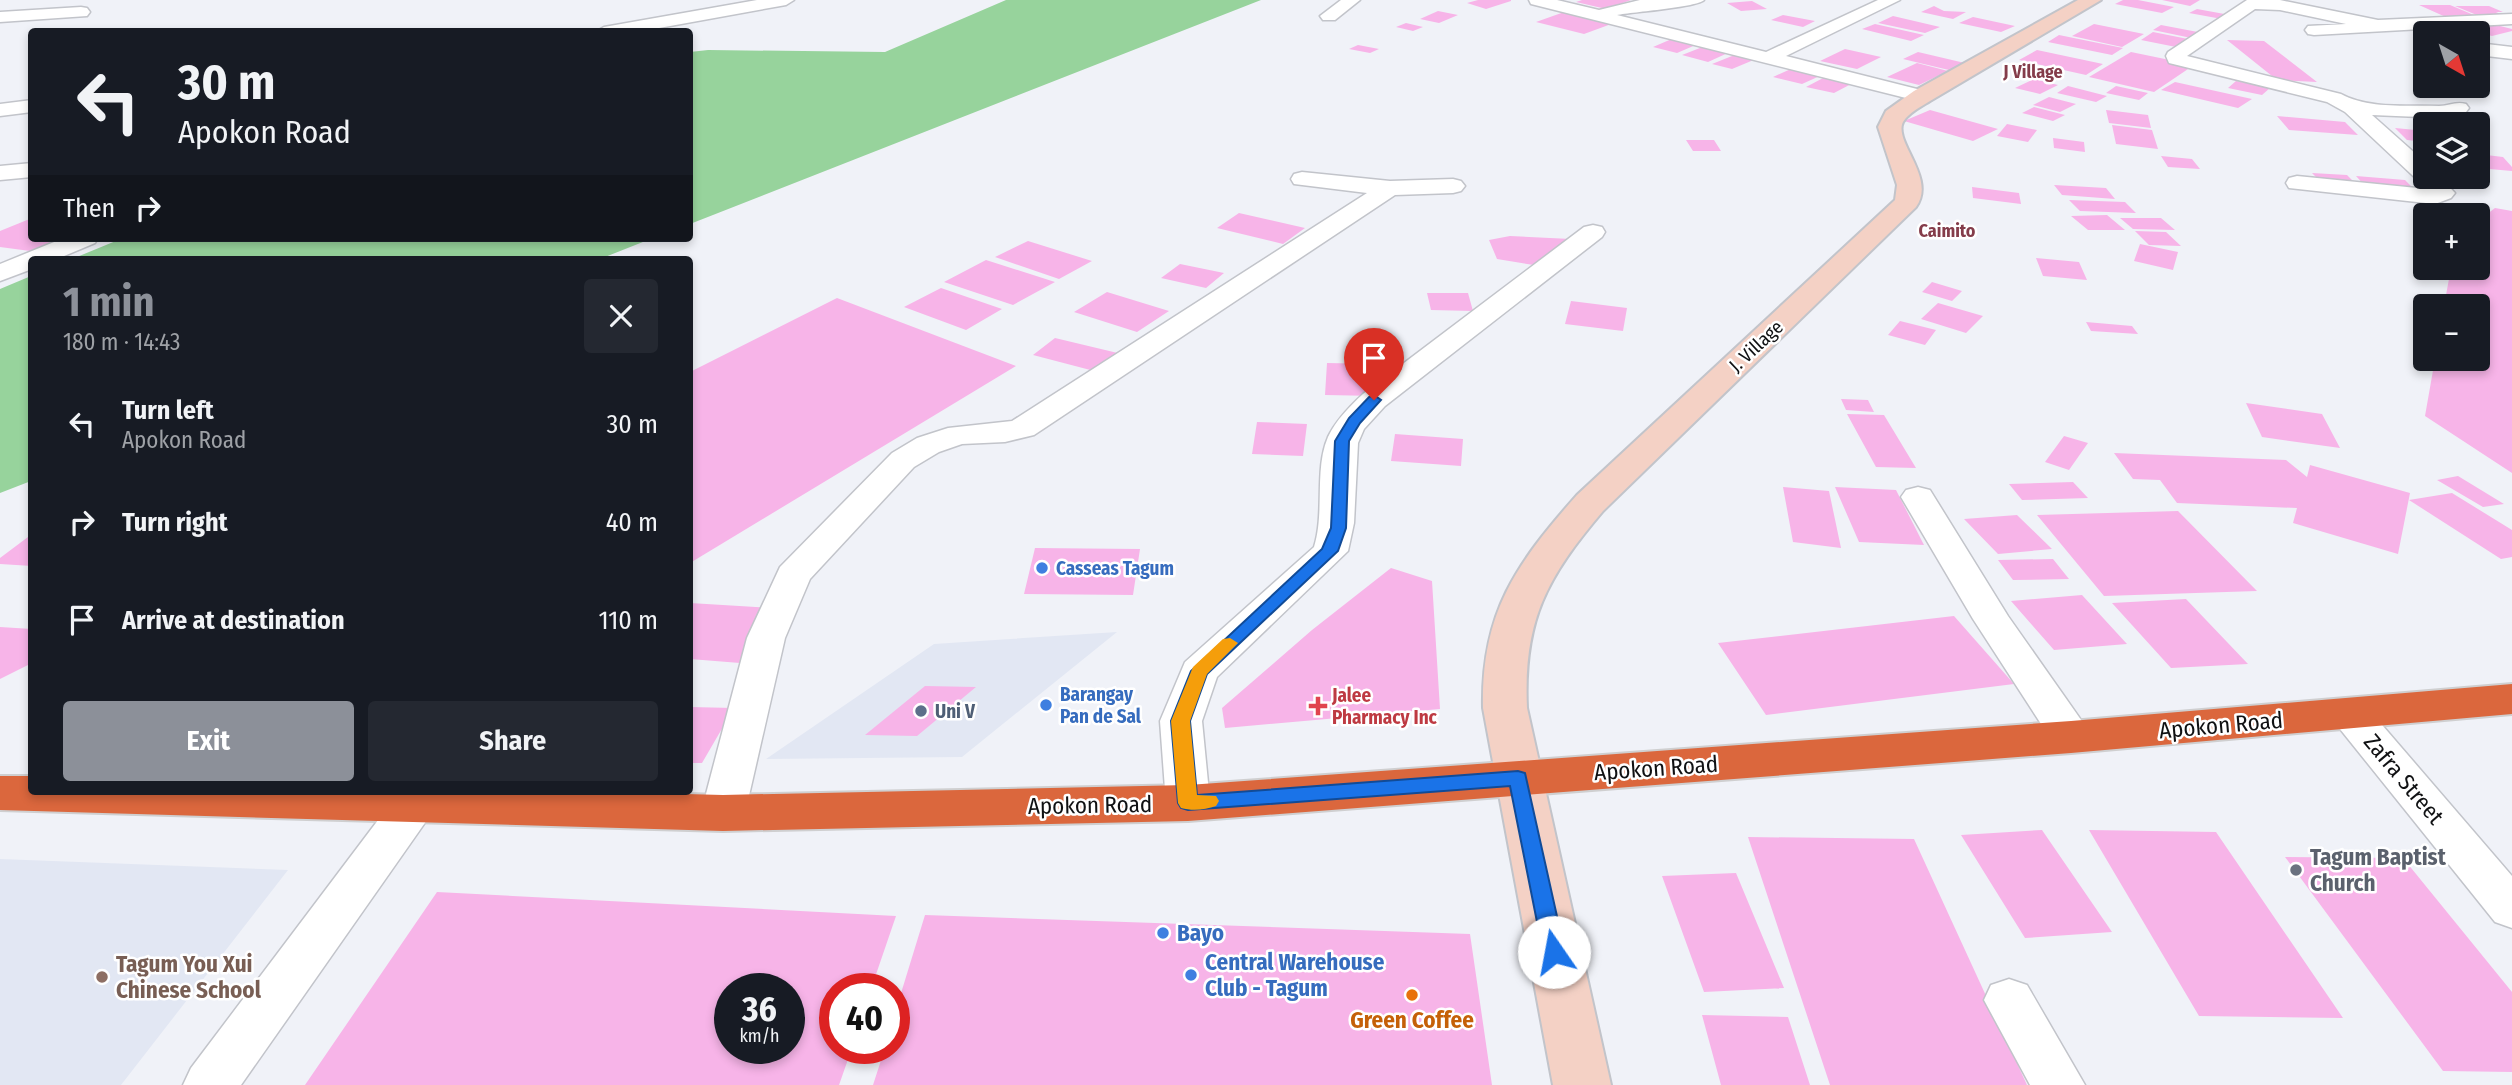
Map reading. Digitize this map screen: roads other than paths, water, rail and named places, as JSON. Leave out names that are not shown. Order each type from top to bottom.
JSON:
[{"type":"highway","name":"Apokon Road","points":[[64,795],[723,813],[1188,803],[2071,737],[2512,699]]},
{"type":"highway","name":"Apokon Road","points":[[0,793],[28,794]]},
{"type":"street","points":[[627,28],[786,0]]},
{"type":"street","points":[[1329,16],[1352,0]]},
{"type":"street","points":[[1537,0],[1922,96]]},
{"type":"street","points":[[1596,15],[1645,4],[1696,0]]},
{"type":"street","points":[[1770,57],[1892,0]]},
{"type":"street","name":"J. Village","points":[[1518,778],[1502,676],[1507,640],[1518,606],[1533,576],[1559,537],[1590,503],[1899,211],[1910,193],[1910,185],[1890,127],[1894,116],[1922,96],[2092,0]]},
{"type":"street","points":[[2413,36],[2280,5],[2251,4],[2175,56],[2176,59],[2187,62],[2316,92],[2352,108],[2413,163]]},
{"type":"street","points":[[0,17],[81,12]]},
{"type":"street","points":[[2314,30],[2512,19]]},
{"type":"street","points":[[2490,50],[2512,53]]},
{"type":"street","points":[[0,110],[28,106]]},
{"type":"street","points":[[2352,108],[2444,112],[2459,108]]},
{"type":"street","points":[[0,173],[28,170]]},
{"type":"street","points":[[1302,179],[1390,188],[1453,186]]},
{"type":"street","points":[[2297,183],[2420,197],[2435,197],[2443,193],[2439,189]]},
{"type":"street","points":[[723,813],[766,638],[793,575],[903,460],[928,445],[959,435],[1004,433],[1023,428],[1390,188]]},
{"type":"street","points":[[1188,803],[1181,721],[1199,671],[1330,551],[1338,528],[1342,441],[1354,421],[1374,400],[1593,232]]},
{"type":"street","points":[[43,256],[76,242]]},
{"type":"street","points":[[0,273],[28,262]]},
{"type":"street","points":[[1918,497],[1998,633],[2071,737]]},
{"type":"street","name":"Zafra Street","points":[[2350,714],[2512,909]]},
{"type":"street","points":[[1518,778],[1582,1085]]},
{"type":"street","points":[[210,1085],[413,806]]},
{"type":"street","points":[[2009,1000],[2058,1085]]},
{"type":"place","name":"Casseas Tagum","points":[[1042,568]]},
{"type":"place","name":"Barangay Pan de Sal","points":[[1046,705]]},
{"type":"place","name":"Jalee Pharmacy Inc","points":[[1318,706]]},
{"type":"place","name":"Uni V","points":[[921,711]]},
{"type":"place","name":"Tagum Baptist Church","points":[[2296,870]]},
{"type":"place","name":"Bayo","points":[[1163,933]]},
{"type":"place","name":"Central Warehouse Club - Tagum","points":[[1191,975]]},
{"type":"place","name":"Tagum You Xui Chinese School","points":[[102,977]]},
{"type":"place","name":"Green Coffee","points":[[1412,995]]},
{"type":"district","name":"J Village","points":[[2033,72]]},
{"type":"district","name":"Caimito","points":[[1947,231]]}]
